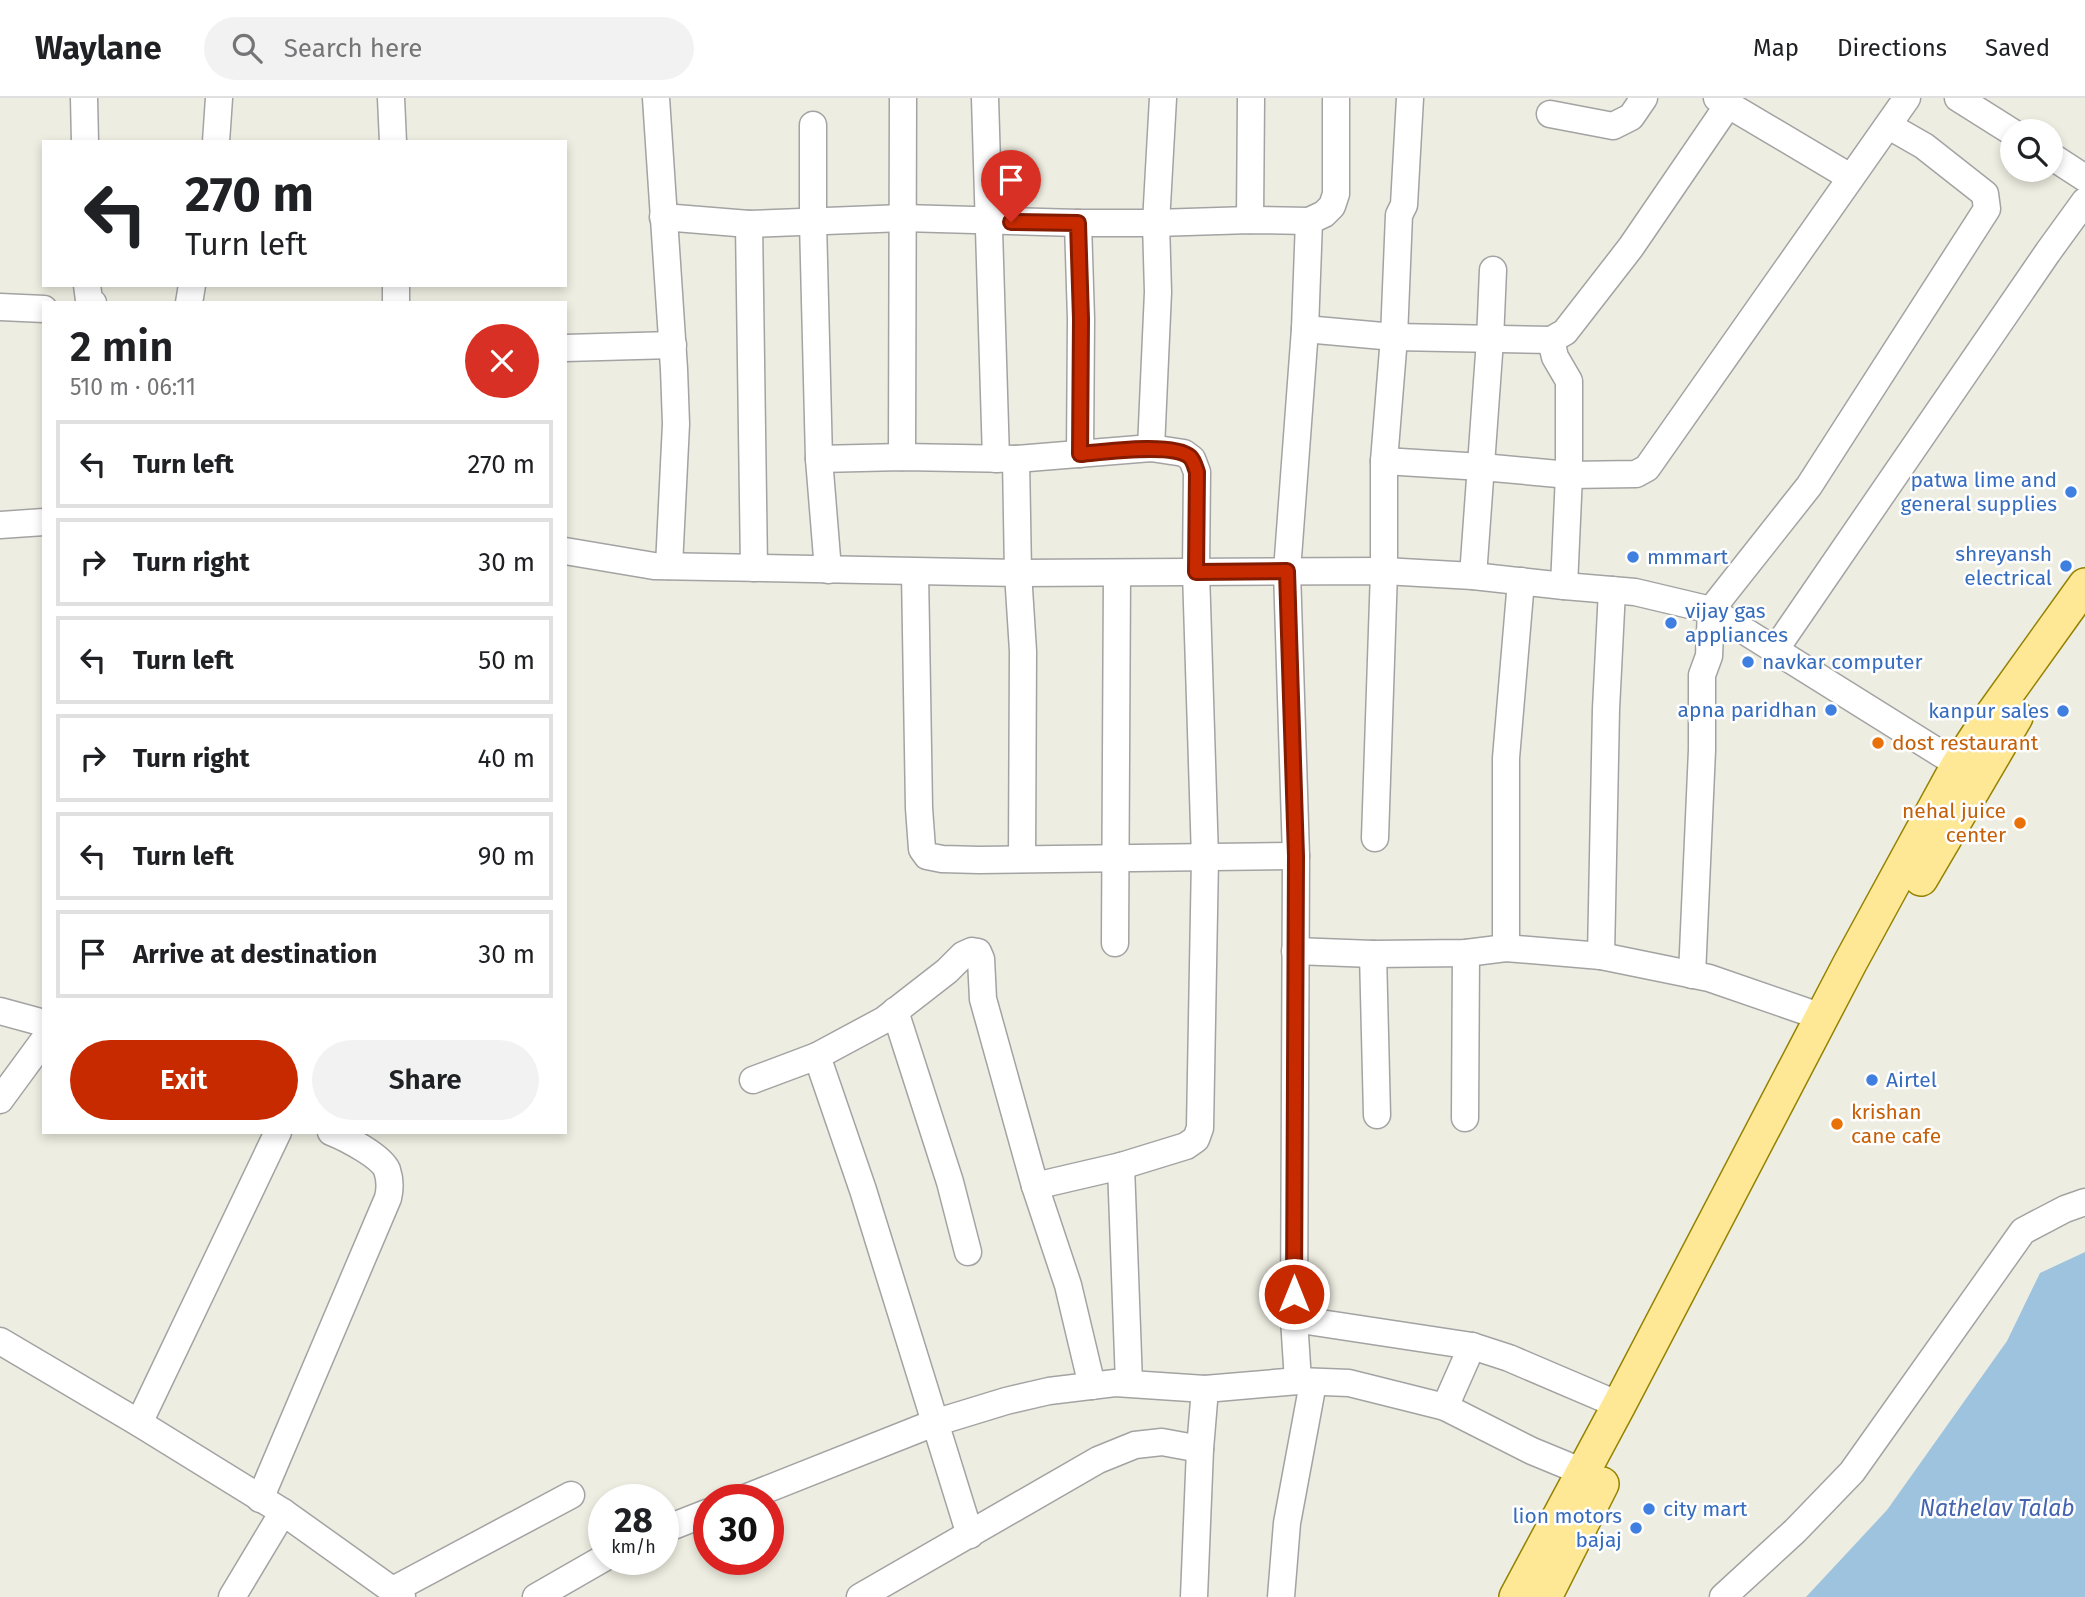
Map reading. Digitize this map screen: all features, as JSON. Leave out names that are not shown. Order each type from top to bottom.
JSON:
[{"type":"main road","points":[[1516,1597],[1822,1017],[1968,771],[2085,585]]},
{"type":"main road","points":[[1545,1597],[1885,943],[1968,771],[2031,694],[2085,621]]},
{"type":"street","points":[[84,98],[85,140]]},
{"type":"street","points":[[216,140],[219,98]]},
{"type":"street","points":[[391,98],[393,140]]},
{"type":"street","points":[[656,98],[676,424],[669,566]]},
{"type":"street","points":[[902,457],[903,98]]},
{"type":"street","points":[[985,98],[989,222],[1023,664],[1022,859]]},
{"type":"street","points":[[1151,448],[1158,292],[1156,223],[1163,98]]},
{"type":"street","points":[[1250,219],[1251,98]]},
{"type":"street","points":[[663,217],[749,224],[903,218],[1078,223],[1250,219],[1309,221],[1324,214],[1332,206],[1336,194],[1336,98]]},
{"type":"street","points":[[1375,838],[1384,571],[1384,461],[1394,337],[1399,215],[1404,205],[1410,98]]},
{"type":"street","points":[[1550,114],[1612,126],[1631,117],[1644,98]]},
{"type":"street","points":[[1384,461],[1569,475],[1636,474],[1647,468],[1907,98]]},
{"type":"street","points":[[1958,98],[2000,124]]},
{"type":"street","points":[[1305,330],[1394,337],[1551,340],[1565,332],[1631,247],[1723,101],[1850,177]]},
{"type":"street","points":[[814,125],[813,222],[819,459],[828,570]]},
{"type":"street","points":[[1692,975],[1702,750],[1702,675],[1709,656],[1711,610],[1809,486],[1987,209],[1985,194],[1924,146],[1889,126]]},
{"type":"street","points":[[2063,164],[2085,178]]},
{"type":"street","points":[[1774,650],[2085,201]]},
{"type":"street","points":[[1281,1597],[1287,1524],[1306,1382],[1294,1319],[1296,856],[1287,571],[1305,330],[1309,221]]},
{"type":"street","points":[[1078,223],[1081,319],[1080,454]]},
{"type":"street","points":[[749,224],[754,568]]},
{"type":"street","points":[[1473,576],[1493,270]]},
{"type":"street","points":[[0,307],[42,309]]},
{"type":"street","points":[[1551,340],[1555,357],[1569,381],[1569,475],[1564,586]]},
{"type":"street","points":[[567,348],[673,345]]},
{"type":"street","points":[[819,459],[1006,458],[1151,448],[1184,453],[1192,459],[1197,472],[1196,572],[1205,858],[1200,1128],[1196,1139],[1186,1146],[1121,1166],[1035,1186]]},
{"type":"street","points":[[0,525],[42,522]]},
{"type":"street","points":[[567,551],[654,566],[1018,573],[1384,571],[1473,576],[1635,592],[1711,610],[1968,771]]},
{"type":"street","points":[[915,572],[919,808],[922,849],[927,856],[942,859],[1114,860],[1296,856]]},
{"type":"street","points":[[1115,943],[1117,573]]},
{"type":"street","points":[[1506,948],[1506,758],[1521,581]]},
{"type":"street","points":[[1601,956],[1606,709],[1612,590]]},
{"type":"street","points":[[1295,951],[1466,953],[1506,948],[1601,956],[1709,978],[1822,1017]]},
{"type":"street","points":[[753,1080],[817,1056],[884,1020],[963,956],[978,951],[981,959],[983,999],[1035,1186],[1068,1285],[1093,1386]]},
{"type":"street","points":[[1465,1118],[1466,953]]},
{"type":"street","points":[[1373,954],[1377,1115]]},
{"type":"street","points":[[0,1011],[42,1022]]},
{"type":"street","points":[[895,1011],[950,1182],[968,1252]]},
{"type":"street","points":[[0,1100],[42,1043]]},
{"type":"street","points":[[817,1056],[863,1190],[970,1535]]},
{"type":"street","points":[[139,1423],[277,1134]]},
{"type":"street","points":[[260,1499],[387,1205],[390,1192],[385,1166],[335,1134]]},
{"type":"street","points":[[1121,1166],[1129,1383]]},
{"type":"street","points":[[1723,1597],[1795,1531],[1852,1472],[2023,1231],[2065,1209],[2085,1202]]},
{"type":"street","points":[[1294,1319],[1472,1346],[1509,1357],[1619,1405]]},
{"type":"street","points":[[0,1341],[283,1512],[398,1594],[570,1494]]},
{"type":"street","points":[[1445,1407],[1472,1346]]},
{"type":"street","points":[[780,1484],[934,1423],[1006,1401],[1049,1391],[1129,1383],[1205,1389],[1306,1382],[1349,1383],[1445,1407],[1532,1451],[1583,1472]]},
{"type":"street","points":[[1194,1597],[1205,1389]]},
{"type":"street","points":[[860,1597],[1098,1460],[1135,1445],[1162,1443],[1200,1449]]},
{"type":"street","points":[[232,1597],[283,1512]]},
{"type":"street","points":[[536,1597],[588,1567]]},
{"type":"water","name":"Nathelav Talab","points":[[2085,1252],[2085,1597],[1806,1597],[1887,1510],[2007,1341],[2040,1273]]},
{"type":"place","name":"patwa lime and general supplies","points":[[2071,492]]},
{"type":"place","name":"mmmart","points":[[1633,557]]},
{"type":"place","name":"shreyansh electrical","points":[[2066,566]]},
{"type":"place","name":"vijay gas appliances","points":[[1671,623]]},
{"type":"place","name":"navkar computer","points":[[1748,662]]},
{"type":"place","name":"apna paridhan","points":[[1831,710]]},
{"type":"place","name":"kanpur sales","points":[[2063,711]]},
{"type":"place","name":"dost restaurant","points":[[1878,743]]},
{"type":"place","name":"nehal juice center","points":[[2020,823]]},
{"type":"place","name":"Airtel","points":[[1872,1080]]},
{"type":"place","name":"krishan cane cafe","points":[[1837,1124]]},
{"type":"place","name":"city mart","points":[[1649,1509]]},
{"type":"place","name":"lion motors bajaj","points":[[1636,1528]]},
{"type":"route","points":[[1011,222],[1078,223],[1081,319],[1080,454],[1151,448],[1184,453],[1192,459],[1197,472],[1196,572],[1287,571],[1296,856],[1294,1294]]}]
